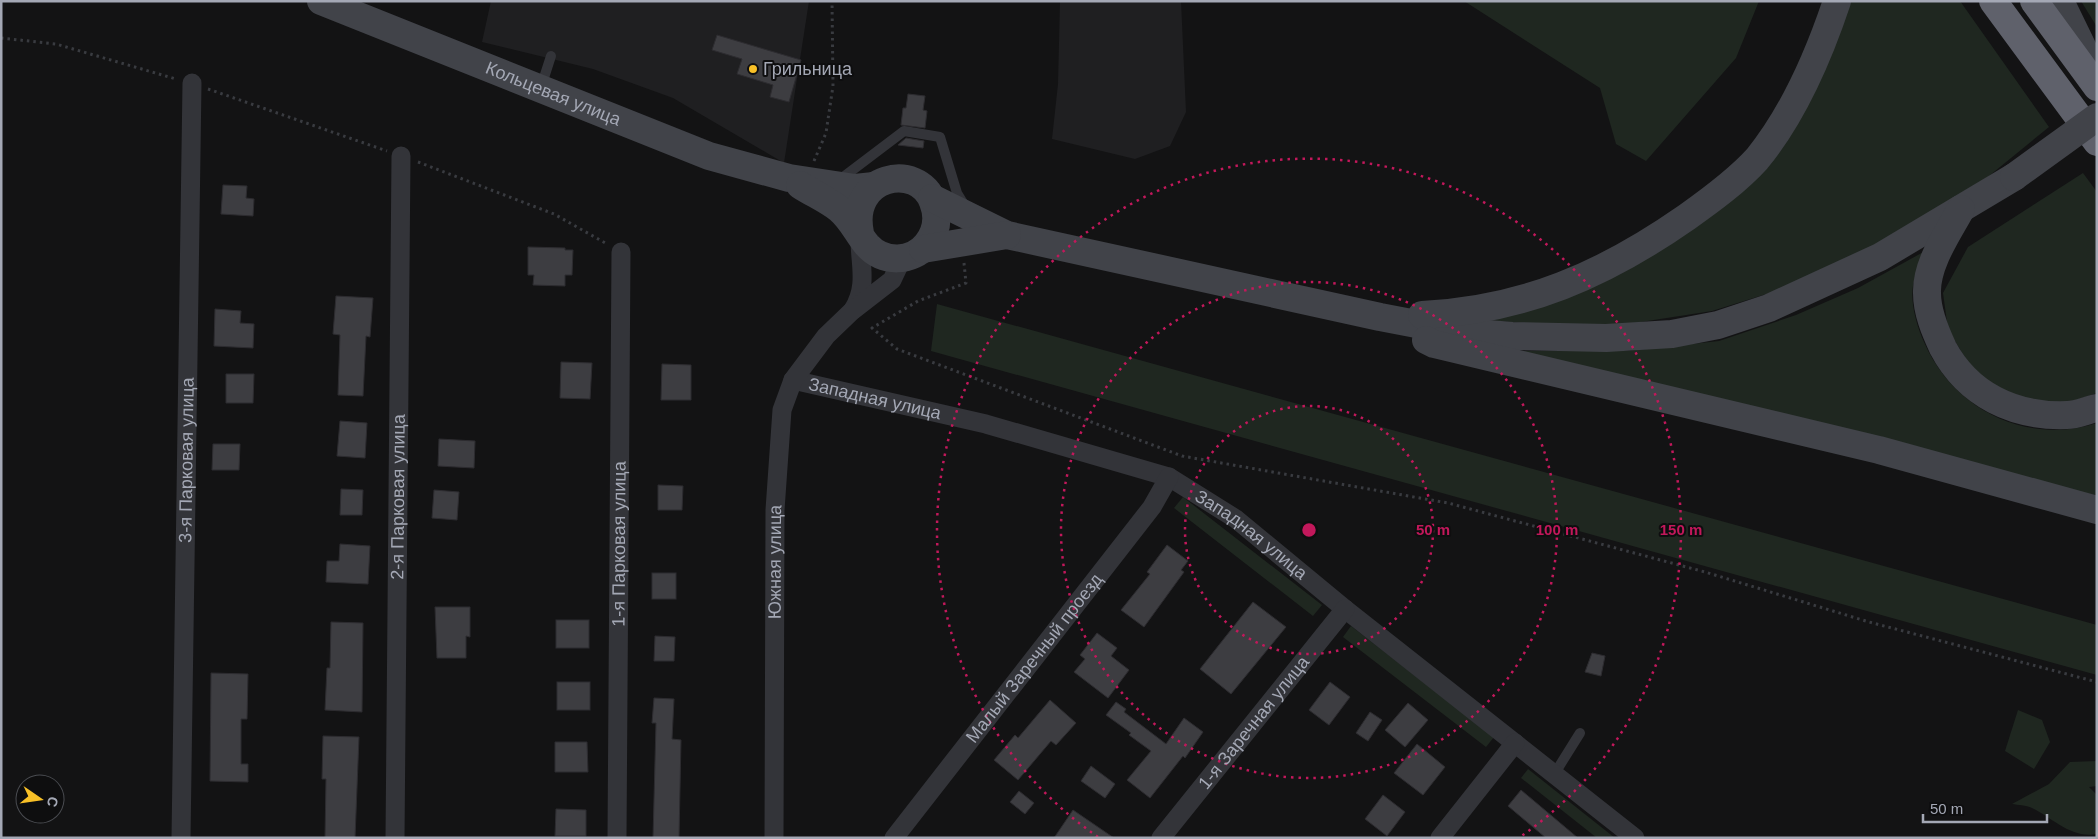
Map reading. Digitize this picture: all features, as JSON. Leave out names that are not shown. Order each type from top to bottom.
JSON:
[{"type":"highway","points":[[1993,1],[2094,134]]},
{"type":"highway","points":[[2034,1],[2097,88]]},
{"type":"street","name":"Кольцевая улица","points":[[321,1],[355,7],[541,88],[709,156],[789,178]]},
{"type":"street","points":[[1380,317],[1486,309],[1526,299],[1565,285],[1614,262],[1666,231],[1713,198],[1756,159],[1791,109],[1817,57],[1837,1]]},
{"type":"street","points":[[2060,1],[2097,77]]},
{"type":"street","name":"3-я Парковая улица","points":[[181,838],[192,83]]},
{"type":"street","points":[[932,198],[1007,235],[1380,317],[1453,330],[1512,336],[1606,338],[1672,334],[1718,325],[1769,308],[1880,257],[2014,177],[2094,134]]},
{"type":"street","name":"2-я Парковая улица","points":[[395,838],[401,156]]},
{"type":"street","points":[[789,178],[855,188],[874,186],[893,179],[912,181],[924,188],[932,198],[937,211],[937,224],[934,235],[913,254]]},
{"type":"street","points":[[789,178],[838,208],[860,233],[866,244],[877,253],[889,258],[1007,235]]},
{"type":"street","points":[[852,311],[860,298],[863,282],[860,233],[857,220],[859,207],[865,195],[874,186]]},
{"type":"street","points":[[1961,209],[1933,260],[1926,293],[1934,329],[1951,362],[1972,386],[2003,405],[2036,413],[2069,415],[2097,408]]},
{"type":"street","name":"1-я Парковая улица","points":[[617,838],[621,252]]},
{"type":"street","name":"Южная улица","points":[[774,838],[775,510],[782,410],[793,380],[826,336],[852,311],[892,280],[913,254]]},
{"type":"street","points":[[1380,317],[1434,344],[1870,447],[2097,510]]},
{"type":"street","name":"Западная улица","points":[[793,380],[986,424],[1169,477],[1236,519],[1345,609],[1635,838]]},
{"type":"street","name":"Малый Заречный проезд","points":[[894,838],[1152,506],[1169,477]]},
{"type":"street","name":"1-я Заречная улица","points":[[1161,838],[1345,609]]},
{"type":"street","points":[[1440,838],[1515,743]]},
{"type":"lane","points":[[541,88],[551,56]]},
{"type":"lane","points":[[832,185],[904,131],[940,136],[957,193],[972,218]]},
{"type":"lane","points":[[1555,773],[1580,733]]},
{"type":"path","points":[[789,178],[814,161],[826,133],[833,86],[832,1]]},
{"type":"path","points":[[1,38],[56,44],[192,83],[401,156],[554,214],[621,252]]},
{"type":"path","points":[[962,243],[966,283],[918,301],[872,328],[897,349],[1182,456],[1448,503],[1706,572],[1869,622],[2097,682]]},
{"type":"shaded area","points":[[491,1],[809,1],[784,163],[673,98],[593,69],[482,42]]},
{"type":"shaded area","points":[[1060,1],[1181,1],[1186,112],[1170,146],[1135,159],[1052,139],[1058,84]]},
{"type":"shaded area","points":[[1464,1],[1759,1],[1736,58],[1646,161],[1616,144],[1600,88]]},
{"type":"shaded area","points":[[1849,1],[1960,1],[2049,127],[1962,198],[1904,233],[1786,288],[1712,311],[1628,324],[1542,325],[1479,319],[1722,205]]},
{"type":"shaded area","points":[[2081,1],[2097,1],[2097,27]]},
{"type":"shaded area","points":[[2083,173],[2097,192],[2097,393],[2067,403],[2030,401],[1994,388],[1968,363],[1948,329],[1943,293],[1968,247]]},
{"type":"shaded area","points":[[1927,250],[1914,281],[1912,299],[1921,336],[1937,366],[1953,386],[1973,403],[1995,416],[2019,425],[2044,429],[2070,429],[2097,423],[2097,497],[1506,351],[1628,351],[1719,341],[1796,315],[1858,288]]},
{"type":"shaded area","points":[[937,304],[2097,625],[2097,675],[931,351]]},
{"type":"shaded area","points":[[1183,497],[1322,605],[1313,616],[1174,508]]},
{"type":"shaded area","points":[[1351,626],[1494,737],[1486,747],[1343,637]]},
{"type":"shaded area","points":[[2018,710],[2042,720],[2050,742],[2034,769],[2005,751]]},
{"type":"shaded area","points":[[2097,761],[2097,786],[2089,787],[2097,795],[2097,834],[2088,835],[2071,831],[2032,808],[2012,804],[2049,784],[2070,762]]},
{"type":"shaded area","points":[[1528,769],[1615,838],[1597,838],[1521,778]]},
{"type":"building","points":[[717,35],[801,60],[789,102],[770,97],[773,85],[737,74],[742,59],[712,50]]},
{"type":"building","points":[[908,94],[925,96],[923,110],[927,111],[925,128],[901,125],[903,108],[906,108]]},
{"type":"building","points":[[906,138],[924,141],[923,148],[898,145]]},
{"type":"building","points":[[223,185],[247,186],[246,198],[254,199],[253,216],[221,214]]},
{"type":"building","points":[[528,247],[573,250],[572,275],[565,275],[565,286],[533,285],[534,275],[528,275]]},
{"type":"building","points":[[336,296],[373,298],[370,337],[366,336],[363,396],[338,395],[340,335],[333,334]]},
{"type":"building","points":[[215,309],[241,311],[240,323],[254,324],[253,348],[214,346]]},
{"type":"building","points":[[561,362],[592,363],[590,399],[560,398]]},
{"type":"building","points":[[662,364],[691,365],[691,400],[661,400]]},
{"type":"building","points":[[226,374],[254,374],[253,403],[226,403]]},
{"type":"building","points":[[340,421],[367,423],[365,458],[337,456]]},
{"type":"building","points":[[439,439],[475,441],[474,468],[438,466]]},
{"type":"building","points":[[213,444],[240,444],[239,470],[212,470]]},
{"type":"building","points":[[658,485],[683,486],[682,510],[658,510]]},
{"type":"building","points":[[341,489],[363,490],[362,515],[340,515]]},
{"type":"building","points":[[434,490],[459,492],[457,520],[432,518]]},
{"type":"building","points":[[340,544],[370,546],[368,584],[326,582],[327,561],[339,561]]},
{"type":"building","points":[[1167,545],[1188,561],[1181,570],[1184,572],[1144,627],[1121,610],[1150,574],[1147,572]]},
{"type":"building","points":[[652,573],[676,573],[676,599],[652,599]]},
{"type":"building","points":[[1253,602],[1286,627],[1231,694],[1200,669]]},
{"type":"building","points":[[435,607],[470,607],[470,637],[466,636],[466,658],[437,658]]},
{"type":"building","points":[[556,620],[589,620],[589,648],[556,648]]},
{"type":"building","points":[[331,622],[363,623],[362,712],[325,710],[327,668],[330,668]]},
{"type":"building","points":[[1097,633],[1117,648],[1111,656],[1129,670],[1108,698],[1074,672],[1085,659],[1080,655]]},
{"type":"building","points":[[655,636],[675,637],[674,661],[654,661]]},
{"type":"building","points":[[1592,653],[1605,656],[1601,676],[1585,672]]},
{"type":"building","points":[[211,673],[248,674],[247,719],[241,719],[241,764],[248,764],[248,782],[210,781]]},
{"type":"building","points":[[557,682],[590,682],[590,710],[557,710]]},
{"type":"building","points":[[1330,682],[1350,697],[1329,725],[1309,710]]},
{"type":"building","points":[[654,698],[674,699],[672,739],[681,740],[679,838],[653,838],[656,723],[652,723]]},
{"type":"building","points":[[1050,700],[1076,723],[1056,745],[1051,741],[1018,780],[994,760],[1015,735],[1018,738]]},
{"type":"building","points":[[1116,702],[1126,709],[1124,712],[1166,744],[1184,718],[1203,732],[1185,758],[1183,756],[1150,798],[1127,780],[1151,751],[1129,735],[1131,733],[1106,715]]},
{"type":"building","points":[[1408,703],[1428,720],[1405,747],[1385,730]]},
{"type":"building","points":[[1370,712],[1382,720],[1368,741],[1356,733]]},
{"type":"building","points":[[323,736],[359,737],[355,838],[325,838],[326,779],[322,779]]},
{"type":"building","points":[[555,742],[587,742],[588,772],[555,772]]},
{"type":"building","points":[[1417,744],[1445,767],[1423,795],[1394,773]]},
{"type":"building","points":[[1091,766],[1115,784],[1105,798],[1081,781]]},
{"type":"building","points":[[1521,790],[1578,838],[1546,838],[1508,806]]},
{"type":"building","points":[[1019,791],[1034,803],[1025,814],[1010,802]]},
{"type":"building","points":[[1383,795],[1405,812],[1387,836],[1365,819]]},
{"type":"building","points":[[556,809],[586,810],[586,836],[555,836]]},
{"type":"building","points":[[1073,810],[1114,838],[1054,838]]},
{"type":"place","name":"Грильница","points":[[753,69]]}]
